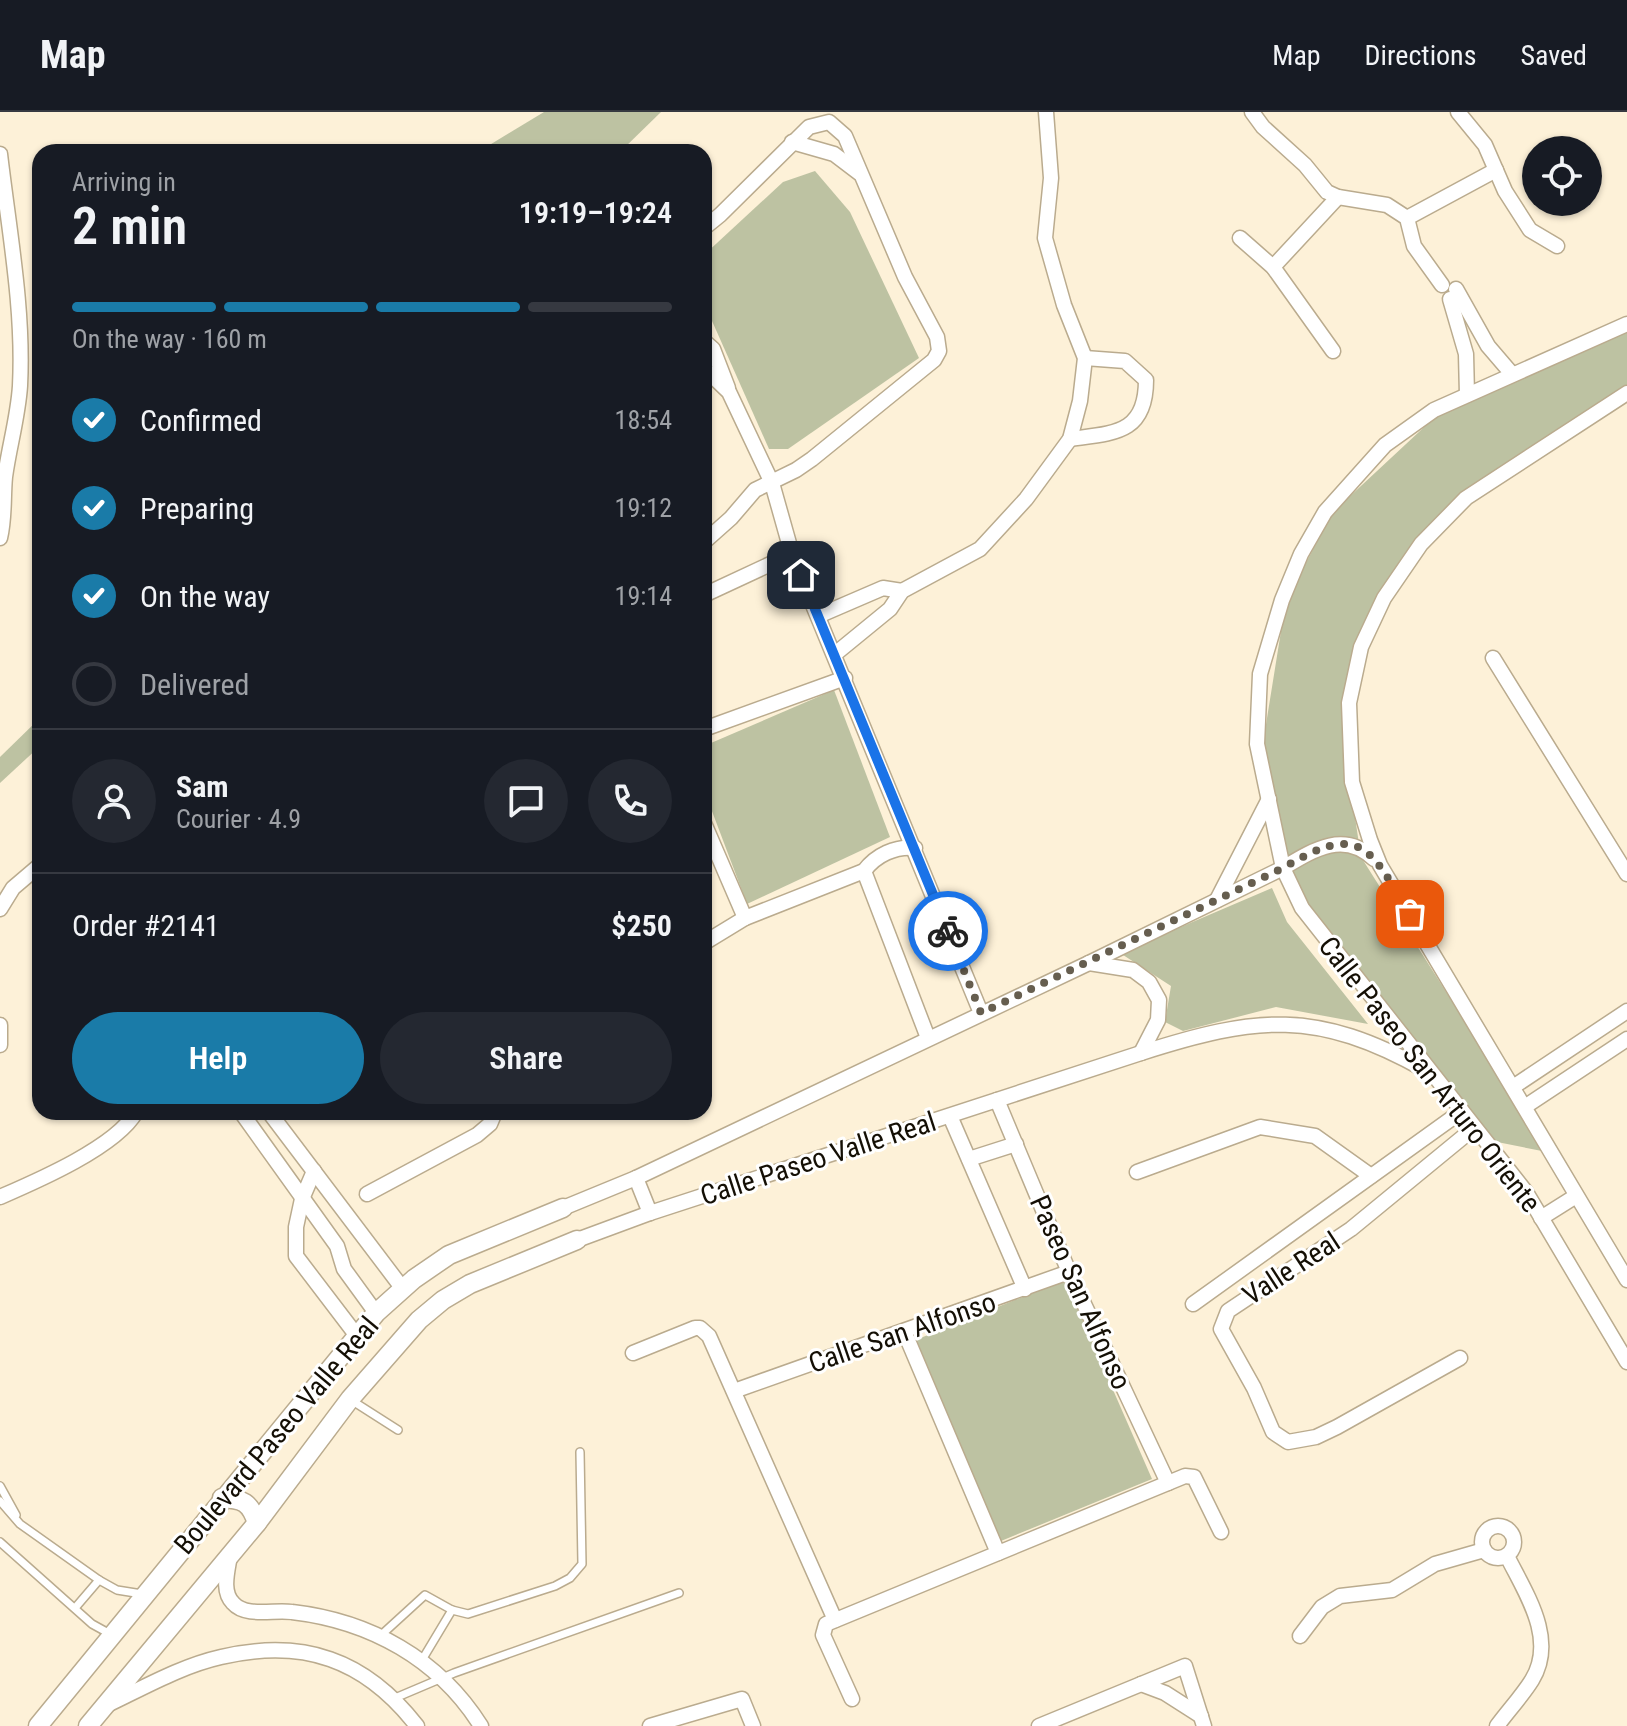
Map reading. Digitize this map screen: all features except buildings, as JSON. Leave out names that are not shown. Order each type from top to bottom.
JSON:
[{"type":"street","points":[[835,654],[890,609],[902,591],[980,549],[1026,499],[1070,439],[1080,401],[1085,358],[1064,305],[1045,238],[1051,178],[1046,112]]},
{"type":"street","points":[[1252,112],[1263,127],[1305,165],[1327,192],[1338,197],[1387,205],[1407,218],[1414,246],[1512,374]]},
{"type":"street","points":[[1458,112],[1485,145],[1505,191],[1530,230],[1557,246]]},
{"type":"street","points":[[712,222],[809,127],[829,122],[845,136],[905,277],[937,337],[939,351],[934,360],[812,459],[755,490],[712,535]]},
{"type":"street","points":[[792,142],[834,154],[862,175]]},
{"type":"street","points":[[0,154],[20,348],[20,387],[2,483],[4,520],[0,538]]},
{"type":"street","points":[[1407,218],[1496,170]]},
{"type":"street","points":[[1273,267],[1338,197]]},
{"type":"street","points":[[1240,238],[1273,267],[1333,351]]},
{"type":"street","points":[[1454,299],[1466,354],[1467,395]]},
{"type":"street","name":"Calle Paseo San Arturo Oriente","points":[[1627,324],[1434,410],[1385,445],[1325,512],[1301,554],[1282,600],[1260,674],[1257,744],[1283,868],[1302,908],[1526,1192],[1627,1362]]},
{"type":"street","points":[[1466,354],[1488,346]]},
{"type":"street","points":[[712,348],[772,483],[792,554],[981,1013]]},
{"type":"street","points":[[1070,439],[1114,433],[1133,421],[1146,404],[1146,380],[1125,361],[1085,358]]},
{"type":"street","points":[[712,376],[729,392]]},
{"type":"street","name":"Calle Paseo San Arturo Oriente","points":[[1627,393],[1466,498],[1421,544],[1384,598],[1361,647],[1349,703],[1352,782],[1380,865],[1627,1280]]},
{"type":"street","points":[[712,591],[792,554]]},
{"type":"street","points":[[818,616],[883,588],[902,591]]},
{"type":"street","points":[[1493,658],[1627,874]]},
{"type":"street","points":[[712,726],[845,678]]},
{"type":"street","points":[[1217,900],[1269,799]]},
{"type":"street","points":[[712,842],[745,918]]},
{"type":"street","name":"Calle Paseo Valle Real","points":[[555,1211],[636,1178],[1089,963],[1283,868],[1311,851],[1339,843],[1363,848],[1380,865]]},
{"type":"street","points":[[712,938],[745,918],[864,871],[869,864],[891,851],[902,847],[915,848]]},
{"type":"street","points":[[864,871],[928,1038]]},
{"type":"street","points":[[0,909],[13,888],[32,872]]},
{"type":"street","points":[[1089,963],[1133,970],[1149,982],[1159,1000],[1158,1020],[1141,1053]]},
{"type":"street","points":[[1513,1087],[1627,1011]]},
{"type":"street","name":"Calle Paseo Valle Real","points":[[498,1270],[650,1213],[1203,1033],[1284,1023],[1318,1027],[1400,1056],[1433,1075]]},
{"type":"street","points":[[0,1025],[0,1045]]},
{"type":"street","points":[[1596,1032],[1608,1051]]},
{"type":"street","points":[[1526,1106],[1627,1039]]},
{"type":"street","name":"Paseo San Alfonso","points":[[997,1100],[1069,1272],[1168,1483]]},
{"type":"street","points":[[1193,1304],[1462,1111]]},
{"type":"street","points":[[950,1116],[1025,1289]]},
{"type":"street","points":[[0,1197],[49,1175],[117,1134],[129,1120]]},
{"type":"street","points":[[247,1120],[337,1246],[344,1269],[376,1313]]},
{"type":"street","points":[[275,1120],[403,1289]]},
{"type":"street","points":[[367,1194],[477,1135],[492,1120]]},
{"type":"street","points":[[1137,1172],[1260,1127],[1315,1136],[1371,1176]]},
{"type":"street","name":"Valle Real","points":[[1460,1358],[1337,1427],[1316,1437],[1288,1442],[1273,1432],[1254,1388],[1221,1329],[1228,1311],[1351,1229],[1474,1128]]},
{"type":"street","points":[[969,1159],[1016,1144]]},
{"type":"street","points":[[314,1171],[302,1199],[296,1227],[296,1256],[357,1336]]},
{"type":"street","points":[[636,1178],[650,1213]]},
{"type":"street","points":[[1541,1218],[1576,1196]]},
{"type":"street","points":[[555,1211],[550,1231],[568,1244]]},
{"type":"street","name":"Boulevard Paseo Valle Real","points":[[38,1726],[376,1313],[440,1261],[555,1211]]},
{"type":"street","points":[[485,1239],[494,1253],[498,1270]]},
{"type":"street","name":"Boulevard Paseo Valle Real","points":[[88,1726],[257,1523],[350,1399],[419,1320],[456,1292],[498,1270]]},
{"type":"street","name":"Calle San Alfonso","points":[[734,1391],[1069,1272]]},
{"type":"street","points":[[633,1353],[689,1329],[700,1328],[709,1336],[835,1620]]},
{"type":"street","points":[[904,1331],[998,1553]]},
{"type":"street","points":[[852,1699],[823,1635],[826,1624],[1185,1476],[1194,1477],[1221,1532]]},
{"type":"street","points":[[222,1498],[248,1503],[257,1523]]},
{"type":"street","points":[[1500,1526],[1510,1531],[1514,1542],[1507,1556],[1496,1559],[1484,1550],[1485,1534],[1494,1527],[1500,1526]]},
{"type":"street","points":[[1300,1636],[1322,1607],[1340,1596],[1392,1590],[1435,1564],[1484,1550]]},
{"type":"street","points":[[230,1555],[226,1588],[233,1603],[247,1611],[291,1611],[342,1623],[379,1637],[422,1660],[443,1677],[481,1726]]},
{"type":"street","points":[[1497,1726],[1533,1678],[1543,1649],[1537,1619],[1507,1556]]},
{"type":"street","points":[[103,1707],[218,1657],[289,1650],[328,1657],[360,1673],[395,1698],[417,1726]]},
{"type":"street","points":[[1039,1726],[1185,1666],[1202,1721]]},
{"type":"street","points":[[1141,1684],[1165,1693],[1202,1721]]},
{"type":"street","points":[[650,1726],[742,1699],[753,1726]]},
{"type":"lane","points":[[350,1399],[398,1430]]},
{"type":"lane","points":[[379,1637],[425,1595],[452,1610],[468,1614],[555,1586],[570,1578],[582,1564],[580,1452]]},
{"type":"lane","points":[[0,1486],[20,1524]]},
{"type":"lane","points":[[0,1501],[20,1524],[99,1580],[117,1590],[144,1595]]},
{"type":"lane","points":[[0,1542],[92,1624],[112,1635]]},
{"type":"lane","points":[[75,1608],[99,1580]]},
{"type":"lane","points":[[395,1698],[443,1677],[679,1593]]},
{"type":"lane","points":[[422,1660],[452,1610]]},
{"type":"green space","points":[[544,112],[661,112],[628,144],[491,144]]},
{"type":"green space","points":[[815,171],[850,212],[919,358],[788,449],[769,449],[712,321],[712,248],[783,182]]},
{"type":"green space","points":[[1627,331],[1627,390],[1418,539],[1346,685],[1348,771],[1361,857],[1547,1152],[1487,1140],[1305,900],[1284,853],[1263,743],[1286,600],[1333,512],[1435,417]]},
{"type":"green space","points":[[834,690],[890,837],[747,904],[712,811],[712,743]]},
{"type":"green space","points":[[32,726],[32,753],[0,783],[0,757]]},
{"type":"green space","points":[[1272,888],[1287,922],[1368,1024],[1276,1007],[1183,1031],[1165,1022],[1171,986],[1120,953]]},
{"type":"green space","points":[[1065,1280],[1152,1479],[1001,1541],[913,1341]]},
{"type":"way so far","points":[[948,931],[981,1013],[1283,868],[1311,851],[1339,843],[1363,848],[1380,865],[1410,914]]},
{"type":"route","points":[[801,575],[948,931]]}]
